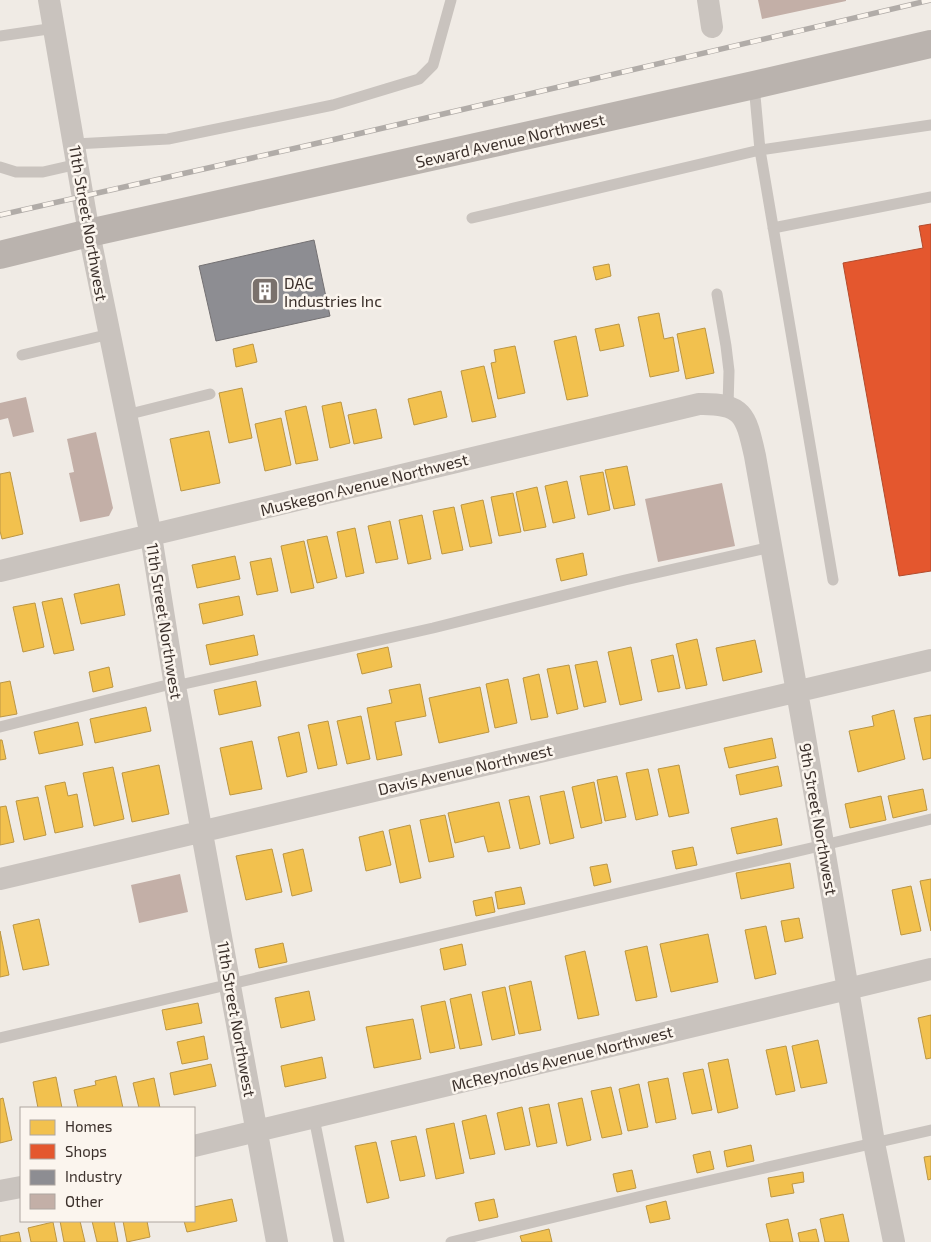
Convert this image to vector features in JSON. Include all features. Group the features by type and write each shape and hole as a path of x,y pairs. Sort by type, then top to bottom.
{"street":[{"name":"11th Street Northwest","path":"49,0 89,233 151,536 175,684 277,1242"},
{"path":"708,0 712,27"},
{"name":"Seward Avenue Northwest","path":"0,255 89,233 754,86 931,44"},
{"name":"Muskegon Avenue Northwest","path":"0,571 699,404 728,406"},
{"name":"9th Street Northwest","path":"728,406 740,412 750,433 824,845 874,1143 894,1242"},
{"name":"Davis Avenue Northwest","path":"0,879 931,660"},
{"name":"McReynolds Avenue Northwest","path":"195,1146 931,969"},
{"path":"0,1192 20,1186"}],"lane":[{"path":"0,166 16,172 43,172 76,154 168,139 333,105 419,79 433,65 451,0"},
{"path":"0,36 54,28"},
{"path":"754,86 760,150 833,580"},
{"path":"472,218 760,150 931,125"},
{"path":"773,228 931,197"},
{"path":"717,294 728,362 728,406"},
{"path":"22,355 110,334"},
{"path":"126,415 210,394"},
{"path":"0,727 175,684 433,628 625,580 771,547"},
{"path":"0,1038 931,819"},
{"path":"314,1118 339,1242"},
{"path":"451,1242 669,1189 931,1130"}],"building: Homes":[{"path":"609,264 611,276 596,280 593,267"},
{"path":"659,313 664,339 673,337 679,371 650,377 638,317"},
{"path":"619,324 624,346 600,351 595,329"},
{"path":"705,328 714,373 686,379 677,334"},
{"path":"576,336 588,396 567,400 554,341"},
{"path":"253,344 257,362 236,367 233,349"},
{"path":"515,346 525,393 498,399 491,363 496,362 494,350"},
{"path":"484,366 496,417 472,422 461,371"},
{"path":"242,388 252,438 229,443 219,393"},
{"path":"441,391 447,417 414,425 408,399"},
{"path":"341,402 350,443 330,448 322,406"},
{"path":"306,406 318,460 296,464 285,411"},
{"path":"376,409 382,438 354,444 348,415"},
{"path":"281,418 291,465 265,471 255,424"},
{"path":"209,431 220,483 181,491 170,439"},
{"path":"627,466 635,505 614,509 605,470"},
{"path":"10,472 23,534 2,539 0,531 0,474"},
{"path":"603,472 610,510 588,515 580,476"},
{"path":"567,481 575,518 553,523 545,486"},
{"path":"537,487 546,527 524,531 516,492"},
{"path":"513,493 521,532 499,536 491,497"},
{"path":"483,500 492,543 470,547 461,505"},
{"path":"454,507 463,550 442,554 433,511"},
{"path":"422,515 431,559 408,564 399,520"},
{"path":"390,521 398,559 376,563 368,526"},
{"path":"355,528 364,573 346,577 337,532"},
{"path":"327,536 337,578 317,583 307,540"},
{"path":"304,541 314,588 291,593 281,546"},
{"path":"583,553 587,575 561,581 556,559"},
{"path":"235,556 240,579 197,588 192,565"},
{"path":"271,558 278,591 257,595 250,562"},
{"path":"119,584 125,615 81,624 74,594"},
{"path":"239,596 243,615 203,624 199,604"},
{"path":"62,598 74,650 54,654 42,602"},
{"path":"35,603 44,647 23,652 13,607"},
{"path":"254,635 258,655 210,665 206,645"},
{"path":"697,639 707,685 686,689 676,644"},
{"path":"755,640 762,672 723,681 716,648"},
{"path":"388,647 392,667 362,674 357,654"},
{"path":"631,647 642,700 620,705 608,652"},
{"path":"673,655 680,688 658,692 651,660"},
{"path":"597,661 606,702 584,707 575,665"},
{"path":"569,665 578,709 557,714 547,669"},
{"path":"109,667 113,687 93,692 89,672"},
{"path":"539,674 548,717 531,720 523,678"},
{"path":"508,679 517,723 495,728 486,684"},
{"path":"10,681 17,714 0,717 0,683"},
{"path":"256,681 261,706 219,715 214,690"},
{"path":"420,684 426,716 395,722 402,755 377,760 367,708 392,703 389,690"},
{"path":"480,687 489,732 439,743 429,698"},
{"path":"146,707 151,731 95,743 90,719"},
{"path":"894,710 905,759 858,772 849,731 874,726 872,716"},
{"path":"931,715 931,758 923,760 914,718"},
{"path":"361,716 370,759 347,764 337,721"},
{"path":"328,721 337,765 318,769 308,725"},
{"path":"78,722 83,745 39,754 34,732"},
{"path":"299,732 307,772 287,777 278,737"},
{"path":"772,738 776,758 729,768 724,748"},
{"path":"0,740 2,740 6,759 0,760"},
{"path":"252,741 262,789 230,795 220,748"},
{"path":"159,765 169,814 132,822 122,773"},
{"path":"679,765 689,813 669,817 658,769"},
{"path":"778,766 782,786 740,795 736,775"},
{"path":"113,767 124,819 94,826 83,773"},
{"path":"648,769 658,815 636,820 626,773"},
{"path":"617,776 626,817 605,821 597,780"},
{"path":"65,782 68,796 77,794 83,827 55,833 45,786"},
{"path":"594,782 602,823 581,828 572,787"},
{"path":"923,789 927,810 893,818 888,796"},
{"path":"564,791 574,838 550,844 540,796"},
{"path":"529,796 540,844 520,849 509,800"},
{"path":"881,796 886,820 850,828 845,804"},
{"path":"38,797 46,835 24,840 16,801"},
{"path":"499,802 510,848 488,852 484,836 455,843 448,813"},
{"path":"6,806 14,842 0,845 0,807"},
{"path":"445,815 454,857 429,862 420,820"},
{"path":"777,818 782,845 737,854 731,828"},
{"path":"410,825 421,878 400,883 389,830"},
{"path":"383,831 391,865 366,871 359,837"},
{"path":"693,847 697,865 676,869 672,851"},
{"path":"272,849 282,892 246,900 236,856"},
{"path":"303,849 312,891 292,896 283,854"},
{"path":"790,863 794,888 741,899 736,873"},
{"path":"607,864 611,882 594,886 590,867"},
{"path":"931,879 931,931 920,881"},
{"path":"911,886 921,931 901,935 892,890"},
{"path":"521,887 525,904 498,909 495,892"},
{"path":"492,897 495,912 476,916 473,901"},
{"path":"799,918 803,938 785,942 781,921"},
{"path":"39,919 49,965 23,970 13,925"},
{"path":"766,926 776,974 755,979 745,930"},
{"path":"0,931 9,975 0,977"},
{"path":"708,934 718,982 671,992 660,944"},
{"path":"283,943 287,962 259,968 255,949"},
{"path":"462,944 466,965 444,970 440,949"},
{"path":"647,946 657,997 636,1001 625,951"},
{"path":"585,951 599,1015 578,1019 565,956"},
{"path":"531,981 541,1030 519,1034 509,986"},
{"path":"505,987 515,1035 492,1040 482,992"},
{"path":"309,991 315,1020 281,1028 275,998"},
{"path":"471,994 482,1045 460,1049 450,999"},
{"path":"445,1001 455,1048 430,1053 421,1006"},
{"path":"198,1003 202,1023 166,1030 162,1010"},
{"path":"931,1015 931,1058 926,1059 918,1018"},
{"path":"413,1019 421,1059 374,1068 366,1027"},
{"path":"204,1036 208,1059 182,1064 177,1042"},
{"path":"818,1040 827,1083 801,1088 792,1046"},
{"path":"786,1046 795,1091 776,1095 766,1050"},
{"path":"322,1057 326,1078 285,1087 281,1066"},
{"path":"728,1059 738,1108 718,1113 708,1063"},
{"path":"211,1064 216,1086 174,1095 170,1073"},
{"path":"703,1069 712,1110 692,1114 683,1073"},
{"path":"116,1076 123,1107 78,1107 74,1090 96,1085 95,1081"},
{"path":"56,1077 62,1107 38,1107 33,1082"},
{"path":"154,1078 160,1107 139,1107 133,1083"},
{"path":"668,1078 676,1119 656,1123 648,1082"},
{"path":"639,1084 648,1127 628,1131 619,1089"},
{"path":"611,1087 622,1134 602,1138 591,1091"},
{"path":"3,1098 12,1140 0,1143 0,1099"},
{"path":"582,1098 591,1140 567,1146 558,1103"},
{"path":"549,1104 557,1143 537,1147 529,1108"},
{"path":"522,1107 530,1145 505,1150 497,1113"},
{"path":"486,1115 495,1154 470,1159 462,1121"},
{"path":"454,1123 464,1173 436,1179 426,1129"},
{"path":"416,1136 425,1176 400,1181 391,1141"},
{"path":"376,1142 389,1198 367,1203 355,1146"},
{"path":"751,1145 754,1161 727,1167 724,1151"},
{"path":"710,1151 714,1169 697,1173 693,1155"},
{"path":"931,1156 931,1179 928,1180 924,1157"},
{"path":"632,1170 636,1188 617,1192 613,1174"},
{"path":"803,1172 804,1182 792,1184 794,1193 771,1197 768,1178"},
{"path":"232,1199 237,1221 187,1232 184,1222 195,1222 195,1207"},
{"path":"494,1199 498,1217 479,1221 475,1203"},
{"path":"666,1201 670,1219 650,1223 646,1206"},
{"path":"843,1214 849,1242 825,1242 820,1219"},
{"path":"788,1219 793,1242 770,1242 766,1224"},
{"path":"53,1222 57,1242 31,1242 28,1228"},
{"path":"60,1222 80,1222 85,1242 64,1242"},
{"path":"92,1222 114,1222 118,1242 97,1242"},
{"path":"123,1222 147,1222 150,1237 127,1242"},
{"path":"549,1229 552,1242 522,1242 520,1236"},
{"path":"816,1229 819,1242 800,1242 798,1233"},
{"path":"19,1232 21,1242 0,1242 0,1236"}],"building: Shops":[{"path":"931,224 931,571 899,576 843,263 923,248 919,226"}],"building: Industry":[{"name":"DAC Industries Inc","path":"314,240 330,316 216,341 199,266"}],"building: Other":[{"path":"758,0 846,0 846,1 762,19"},
{"path":"26,397 34,432 13,437 8,418 0,420 0,403"},
{"path":"96,432 113,508 109,516 80,522 69,473 74,472 67,439"},
{"path":"722,483 735,546 658,562 645,499"},
{"path":"180,874 188,912 139,923 131,885"}],"railway":[{"path":"0,215 336,139 931,0"}],"place":[{"name":"DAC Industries Inc","path":"265,291"}]}
